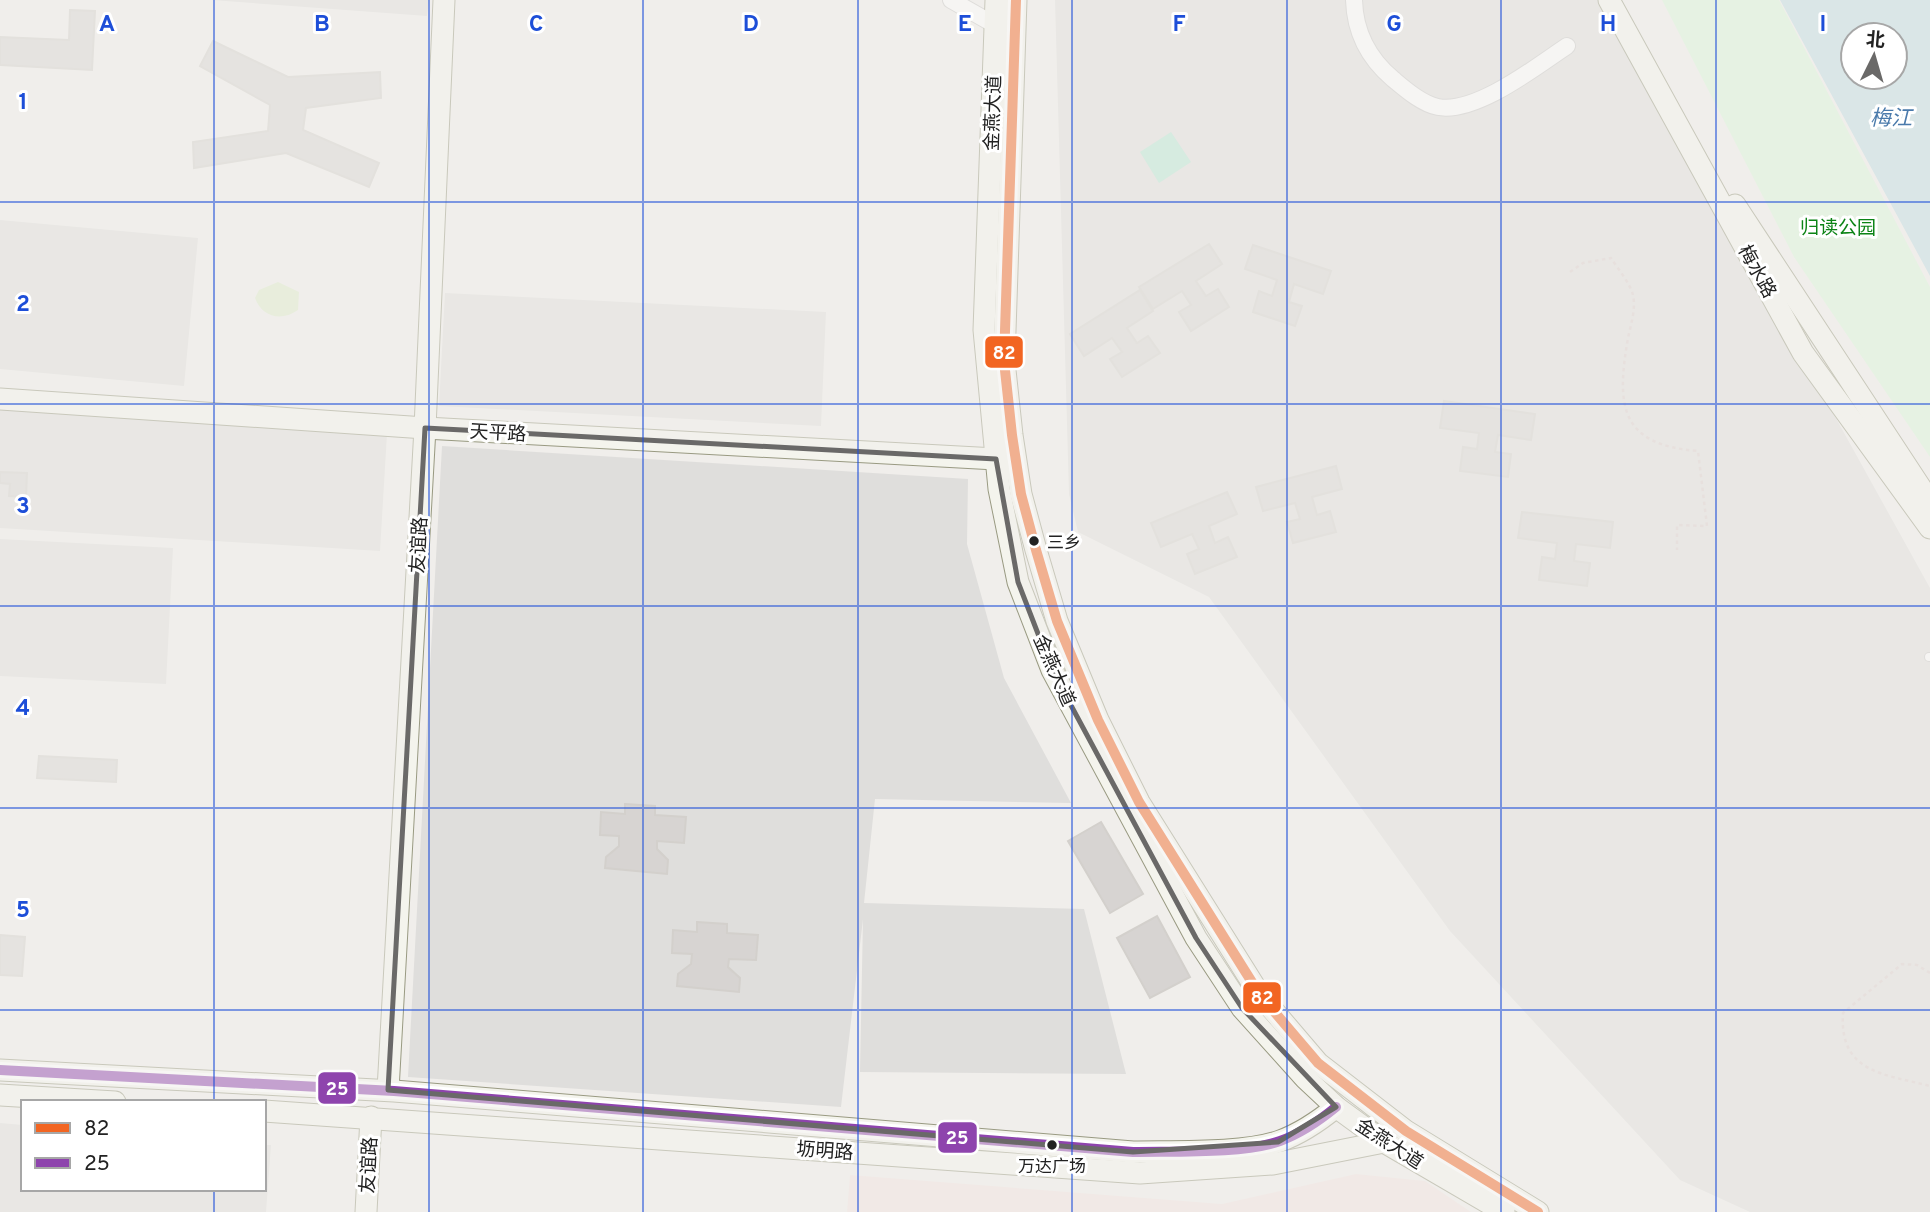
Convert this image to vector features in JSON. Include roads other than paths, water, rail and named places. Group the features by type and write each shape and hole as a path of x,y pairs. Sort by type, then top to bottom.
{"main road":[{"name":"友谊路","path":"388,1090 425,428 444,0"},
{"name":"金燕大道","path":"996,0 984,330 996,459 1018,582 1064,694 1203,950 1242,1008 1305,1078 1336,1107 1384,1142 1504,1212"},
{"name":"金燕大道","path":"1016,0 1004,361 1012,435 1021,494 1039,562 1057,621 1098,720 1139,802 1260,995 1318,1063 1406,1131 1538,1212"},
{"name":"梅水路","path":"1609,0 1803,354 1930,528"},
{"name":"梅水路","path":"1622,0 1706,159 1930,502"},
{"name":"天平路","path":"0,399 425,428 996,459"},
{"name":"坜明路","path":"0,1070 388,1090 1133,1152 1213,1150 1278,1142 1309,1128 1336,1107"},
{"path":"0,1095 82,1100"},
{"name":"坜明路","path":"266,1111 1140,1173 1218,1171 1273,1164 1384,1142"},
{"name":"友谊路","path":"366,1212 377,1118"},
{"name":"友谊路","path":"377,1118 380,1212"}],"street":[{"path":"951,0 995,25"},
{"path":"1353,0 1362,42 1378,67 1406,90 1438,107 1464,106 1517,80 1567,46"}],"water":[{"name":"梅江","path":"1780,0 1930,0 1930,276"}],"place":[{"name":"三乡","path":"1034,541"},
{"name":"万达广场","path":"1052,1145"}],"park label":[{"name":"归读公园","path":"1838,227"}]}
